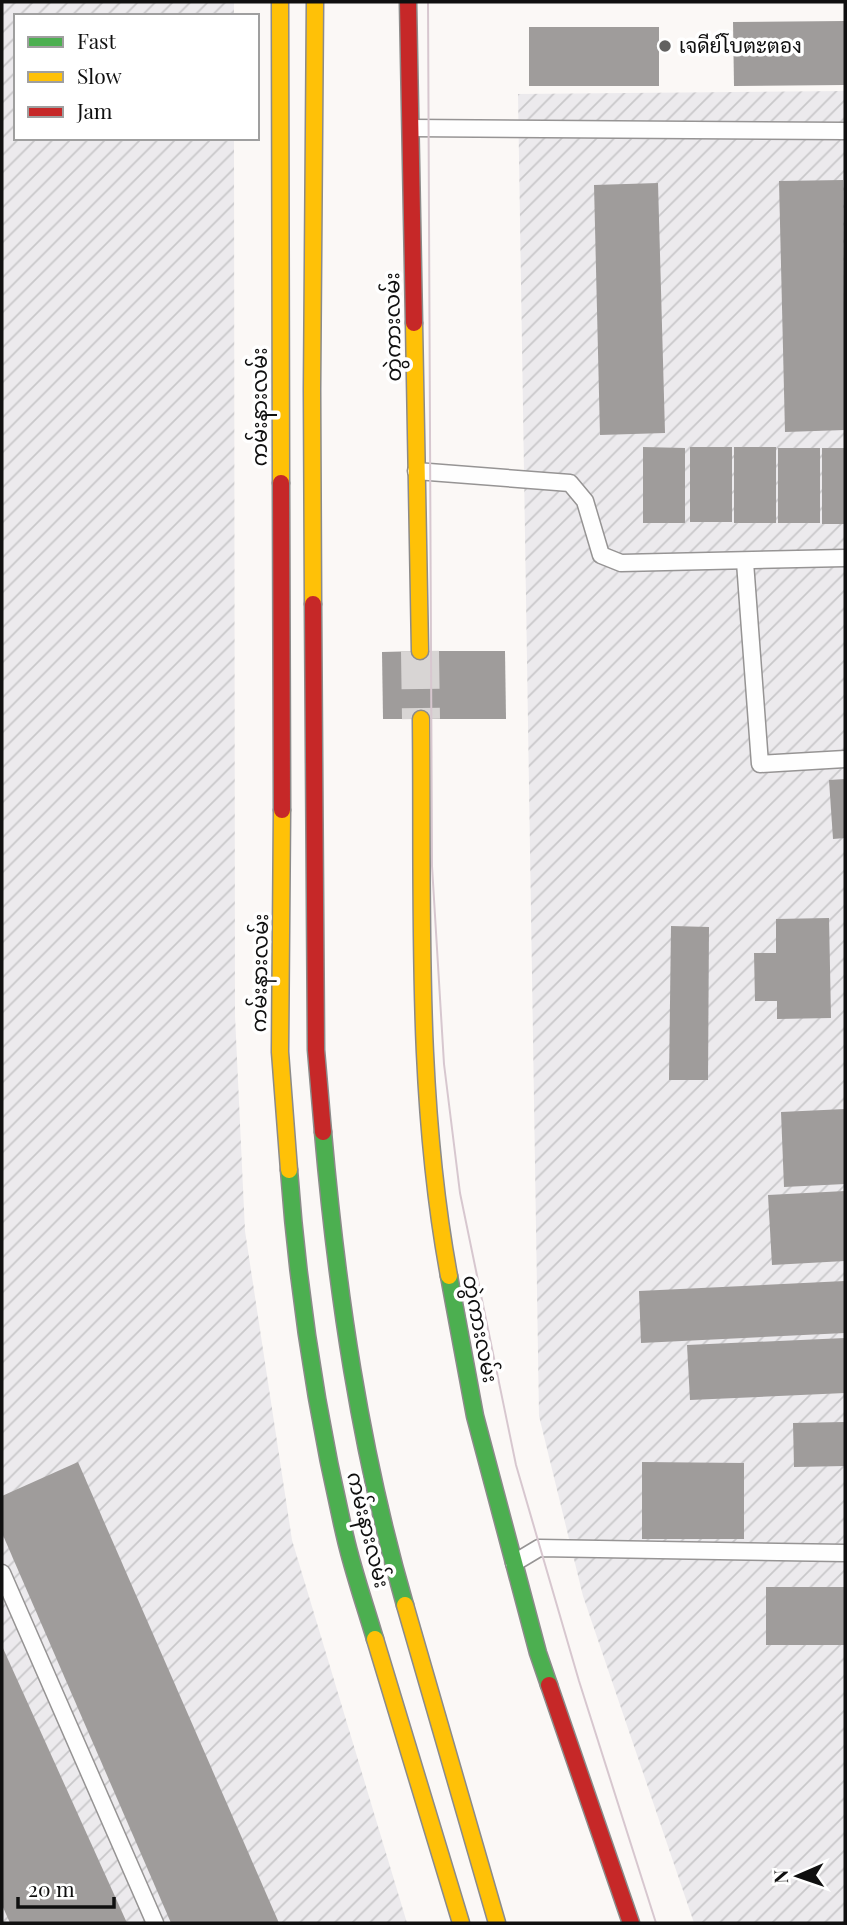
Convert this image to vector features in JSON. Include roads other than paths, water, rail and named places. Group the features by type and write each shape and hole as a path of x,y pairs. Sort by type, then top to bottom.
{"main road":[{"name":"ကမ်းနားလမ်း","path":"281,2 282,680 279,1052 293,1230 315,1390 497,1923"},
{"name":"ကမ်းနားလမ်း","path":"315,2 312,389 316,1050 331,1225 353,1385 365,1540 461,1923"},
{"name":"တွဲကားလမ်း","path":"408,2 420,651"},
{"path":"282,680 314,680"},
{"name":"တွဲကားလမ်း","path":"421,719 424,1054 441,1233 475,1416 538,1653 631,1923"}],"lane":[{"path":"411,128 845,131"},
{"path":"416,471 570,483 585,501 601,555 621,564 845,558"},
{"path":"745,562 760,764 845,759"},
{"path":"514,1563 539,1548 845,1553"},
{"path":"2,1573 155,1923"}],"tunnel":[{"path":"420,651 421,719"}],"tram line":[{"path":"428,2 432,866 444,1064 460,1193 516,1465 579,1681 656,1923"}],"place":[{"name":"เจดีย์โบตะตอง","path":"665,46"}]}
